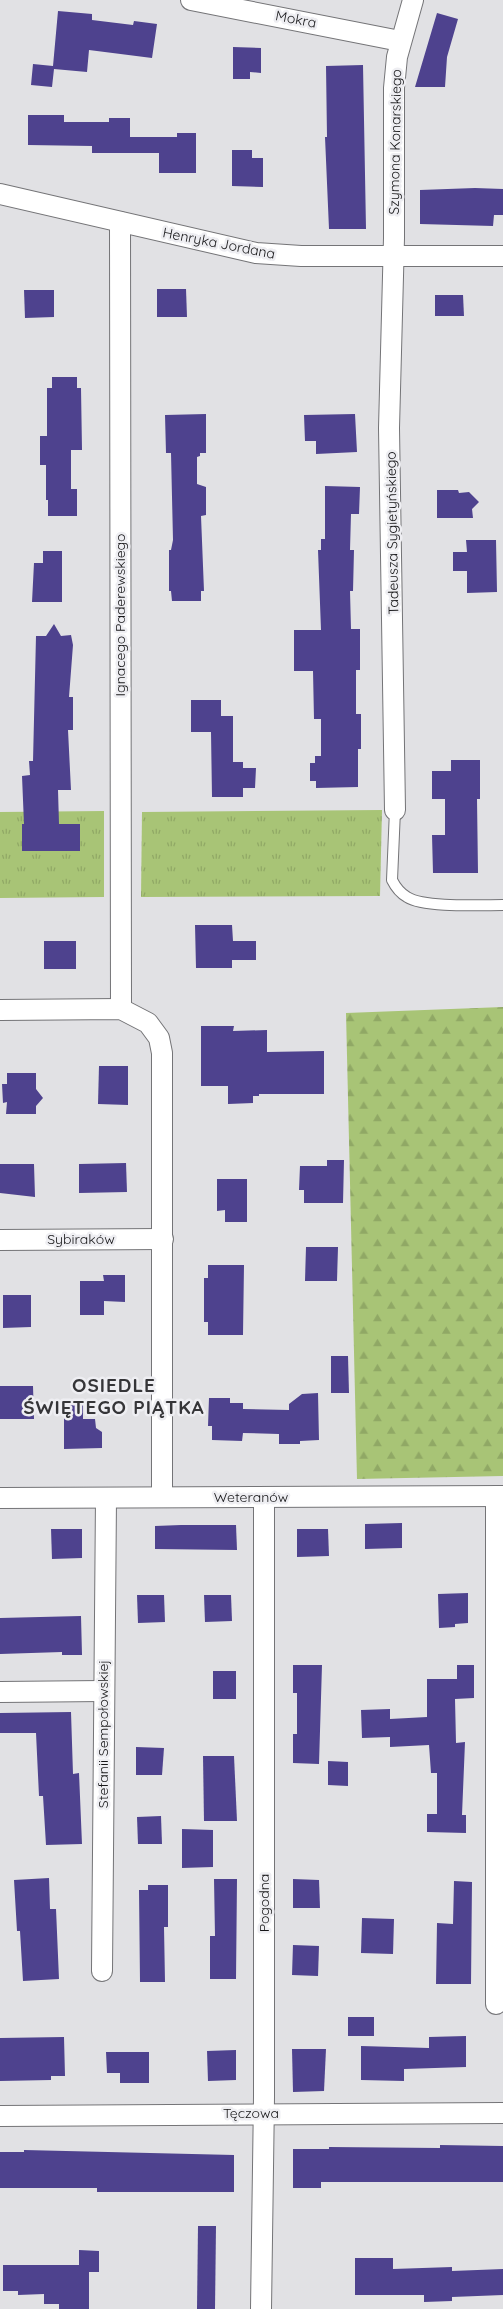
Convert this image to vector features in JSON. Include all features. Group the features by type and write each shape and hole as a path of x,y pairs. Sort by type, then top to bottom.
{"street":[{"name":"Mokra","path":"191,0 400,41"},
{"name":"Szymona Konarskiego","path":"394,256 394,88 400,41 413,0"},
{"name":"Henryka Jordana","path":"0,194 256,253 301,256 503,256"},
{"name":"Ignacego Paderewskiego","path":"120,222 121,1009"},
{"name":"Tadeusza Sygietyńskiego","path":"394,256 389,428 395,810"},
{"path":"0,1010 121,1009 148,1023 155,1031 161,1046 163,1239 162,1497"},
{"name":"Sybiraków","path":"0,1240 163,1239"},
{"path":"496,2004 499,1496"},
{"name":"Weteranów","path":"0,1498 499,1496"},
{"name":"Pogodna","path":"261,2309 264,2113 264,1497"},
{"name":"Stefanii Sempołowskiej","path":"102,1971 106,1498"},
{"path":"0,1692 104,1691"},
{"name":"Tęczowa","path":"0,2116 503,2113"}],"lane":[{"path":"395,810 392,880 397,890 409,898 428,903 503,905"}],"green space":[{"path":"382,810 380,896 141,897 142,812"},
{"path":"104,811 104,897 0,898 0,812"},
{"path":"503,1007 503,1476 357,1479 346,1013"}],"building":[{"path":"58,11 92,14 92,20 133,25 134,21 157,24 152,58 89,50 87,72 54,69 52,87 31,85 33,64 53,66"},
{"path":"437,13 458,19 447,57 445,87 415,87"},
{"path":"233,47 261,48 261,73 250,72 250,79 233,79"},
{"path":"363,65 366,229 329,229 325,137 327,137 326,66"},
{"path":"28,115 64,115 64,122 109,122 109,118 130,118 130,137 177,137 177,133 196,133 196,173 159,173 159,153 92,153 92,146 28,145"},
{"path":"232,150 252,150 252,158 263,158 263,187 232,186"},
{"path":"503,189 503,215 494,215 493,226 420,224 420,190"},
{"path":"157,289 186,289 187,317 157,317"},
{"path":"24,290 54,290 54,317 25,318"},
{"path":"435,295 463,295 464,316 435,316"},
{"path":"52,377 77,377 77,388 81,388 82,450 71,450 71,489 77,489 77,516 48,516 46,465 40,465 40,436 47,436 47,388 52,388"},
{"path":"206,414 206,453 200,453 200,456 197,457 197,484 206,487 206,515 201,516 204,591 201,591 201,601 172,601 171,591 169,591 169,550 171,550 173,540 171,453 166,453 165,415"},
{"path":"355,414 357,452 316,454 316,441 305,441 304,415"},
{"path":"325,486 360,487 359,514 351,514 350,550 354,550 353,591 350,591 351,629 360,629 360,670 356,670 356,714 361,714 361,749 358,749 358,787 316,788 316,781 310,781 310,763 315,763 315,756 321,756 321,719 314,719 313,671 294,671 294,630 321,630 318,550 321,550 321,539 325,539"},
{"path":"437,490 458,490 459,493 469,492 479,502 472,509 473,518 437,518"},
{"path":"466,540 496,540 497,592 467,593 467,571 453,571 453,552 467,552"},
{"path":"43,551 62,551 62,602 32,602 34,563 43,563"},
{"path":"54,624 61,636 71,635 73,645 69,697 73,697 73,730 68,730 71,790 58,790 59,824 80,824 80,851 22,851 22,824 24,824 22,776 30,775 29,761 33,761 36,636 46,636"},
{"path":"191,700 221,700 221,716 233,716 233,762 243,762 243,768 256,768 255,788 243,788 243,797 212,797 211,732 191,732"},
{"path":"451,760 480,760 480,799 477,799 478,873 433,873 432,835 445,835 445,799 432,799 432,771 451,771"},
{"path":"195,925 232,925 233,941 256,941 256,960 232,960 232,968 196,968"},
{"path":"44,941 76,941 76,969 44,969"},
{"path":"201,1026 234,1026 233,1031 267,1030 267,1052 324,1051 324,1094 259,1094 259,1096 253,1096 253,1103 228,1104 228,1086 201,1086"},
{"path":"99,1066 128,1066 128,1105 98,1104"},
{"path":"7,1073 36,1073 36,1089 43,1098 36,1106 36,1114 6,1114 7,1102 3,1103 2,1084 7,1084"},
{"path":"327,1160 344,1160 343,1203 304,1203 304,1190 299,1190 300,1166 327,1166"},
{"path":"126,1163 127,1192 79,1193 79,1164"},
{"path":"0,1164 34,1164 35,1197 0,1193"},
{"path":"217,1179 247,1179 247,1222 225,1222 225,1210 217,1211"},
{"path":"306,1247 338,1247 337,1281 305,1281"},
{"path":"208,1265 244,1265 243,1335 208,1335 208,1322 204,1322 204,1278 208,1278"},
{"path":"103,1275 125,1275 125,1302 104,1301 104,1315 80,1315 80,1281 104,1281"},
{"path":"3,1295 31,1295 31,1327 3,1328"},
{"path":"331,1356 348,1356 349,1393 331,1393"},
{"path":"0,1386 33,1386 34,1419 0,1419"},
{"path":"318,1393 319,1440 300,1441 300,1444 279,1444 279,1434 243,1433 242,1441 212,1440 212,1426 208,1426 209,1398 230,1398 230,1403 243,1403 243,1409 289,1410 289,1404 302,1394"},
{"path":"83,1403 83,1419 95,1419 96,1428 102,1432 102,1448 64,1449 64,1404"},
{"path":"402,1523 402,1548 365,1549 365,1524"},
{"path":"236,1525 237,1550 155,1549 155,1526"},
{"path":"51,1529 82,1529 82,1558 52,1559"},
{"path":"297,1529 328,1529 329,1556 297,1557"},
{"path":"468,1593 468,1623 455,1624 455,1627 439,1628 438,1594"},
{"path":"137,1595 164,1595 165,1622 138,1623"},
{"path":"204,1595 231,1595 232,1621 205,1622"},
{"path":"81,1616 82,1655 62,1655 62,1652 0,1654 0,1618"},
{"path":"293,1665 322,1665 319,1764 293,1763 293,1734 297,1734 297,1693 293,1693"},
{"path":"457,1665 474,1665 474,1698 455,1699 456,1743 465,1742 462,1815 466,1815 466,1833 427,1832 427,1814 437,1814 437,1773 431,1773 429,1745 390,1747 390,1737 362,1738 361,1710 390,1709 390,1719 427,1717 427,1679 457,1679"},
{"path":"213,1671 236,1671 236,1699 213,1699"},
{"path":"71,1712 73,1774 79,1773 82,1844 46,1845 43,1796 39,1796 36,1733 0,1733 0,1713"},
{"path":"136,1747 164,1748 162,1775 136,1775"},
{"path":"203,1756 234,1756 237,1821 204,1821"},
{"path":"328,1761 348,1762 348,1786 328,1785"},
{"path":"161,1816 162,1844 138,1844 137,1817"},
{"path":"182,1829 213,1830 213,1867 182,1868"},
{"path":"49,1878 50,1909 56,1909 59,1979 23,1981 20,1931 17,1931 14,1880"},
{"path":"214,1879 237,1879 236,1979 210,1979 210,1936 215,1936"},
{"path":"293,1879 319,1880 320,1908 293,1908"},
{"path":"454,1881 472,1882 471,1984 436,1984 437,1923 453,1924"},
{"path":"148,1885 168,1885 168,1927 164,1927 165,1982 140,1982 139,1890 148,1890"},
{"path":"362,1918 394,1919 393,1954 361,1953"},
{"path":"293,1945 319,1946 318,1976 292,1975"},
{"path":"348,2017 374,2017 374,2036 348,2036"},
{"path":"466,2036 466,2067 404,2069 404,2081 361,2080 361,2046 429,2048 429,2037"},
{"path":"64,2037 65,2076 51,2076 51,2080 0,2081 0,2038"},
{"path":"292,2049 326,2049 324,2091 293,2092"},
{"path":"236,2050 236,2080 208,2081 207,2051"},
{"path":"106,2052 149,2052 149,2083 120,2083 120,2073 107,2073"},
{"path":"440,2145 503,2146 503,2182 321,2182 321,2188 293,2188 293,2149 329,2149 329,2147 440,2148"},
{"path":"24,2150 234,2155 234,2192 97,2192 97,2188 0,2188 0,2152 24,2152"},
{"path":"198,2226 216,2226 215,2309 197,2309"},
{"path":"79,2250 99,2251 99,2272 89,2272 89,2309 59,2309 59,2304 44,2304 44,2294 18,2295 18,2291 3,2291 3,2265 79,2265"},
{"path":"355,2258 393,2258 393,2269 452,2267 452,2271 503,2269 503,2295 452,2297 452,2301 424,2302 424,2295 355,2295"}],"district":[{"name":"OSIEDLE ŚWIĘTEGO PIĄTKA","path":"114,1396"}]}
